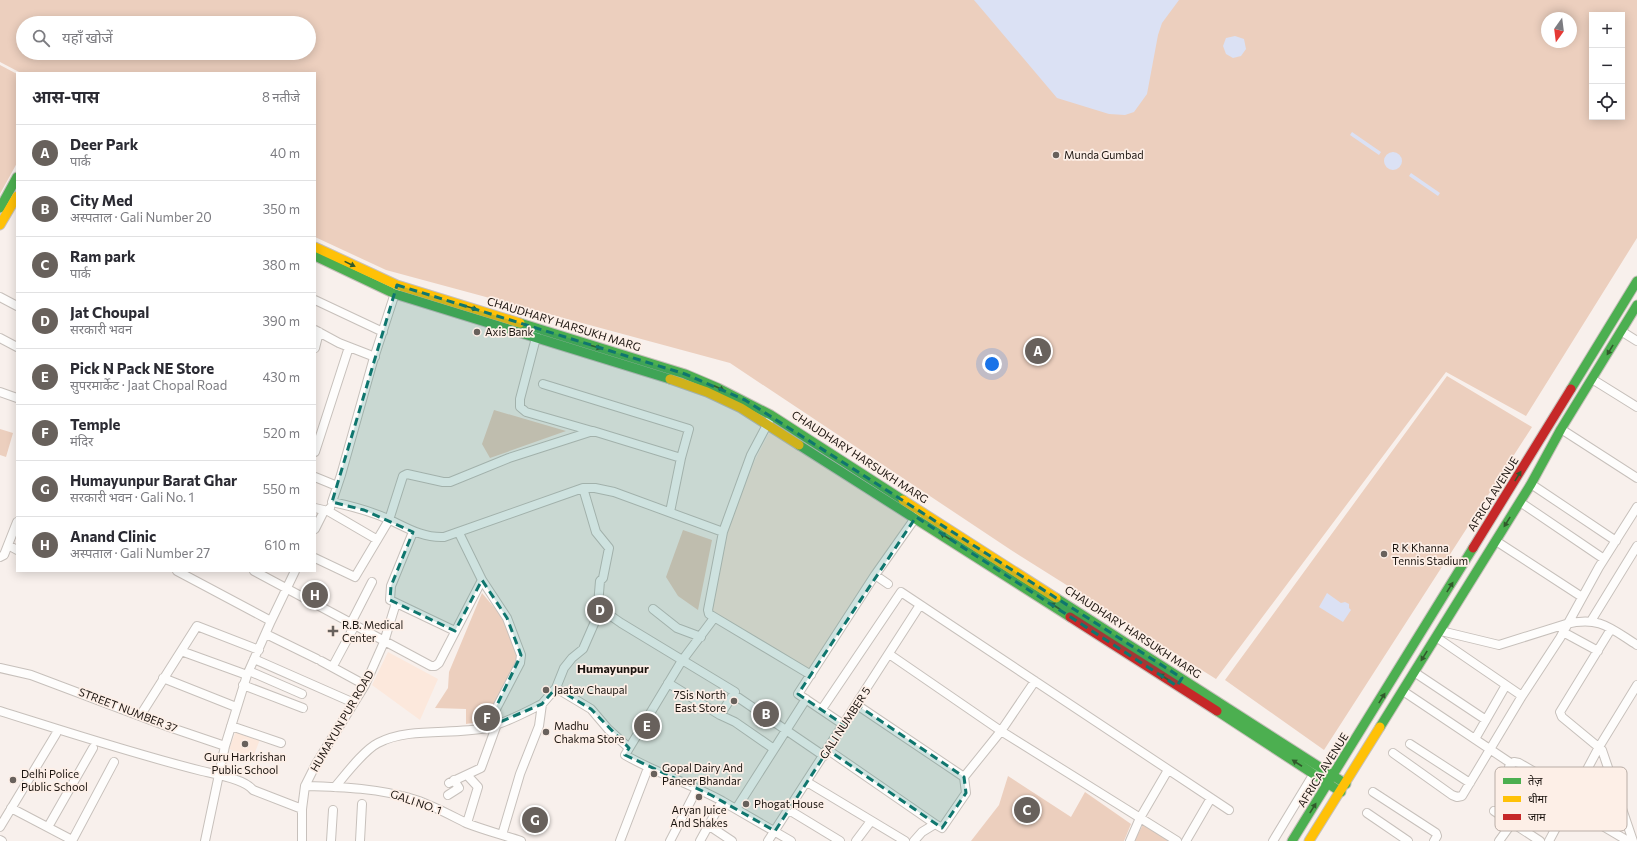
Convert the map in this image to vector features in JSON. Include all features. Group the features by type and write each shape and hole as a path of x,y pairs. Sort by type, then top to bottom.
{"street":[{"path":"0,225 4,203 16,180"},
{"path":"4,203 16,197"},
{"name":"CHAUDHARY HARSUKH MARG","path":"316,248 396,289"},
{"name":"CHAUDHARY HARSUKH MARG","path":"316,256 396,289 537,333 707,392 741,408 770,419 918,514 1017,581 1341,792"},
{"name":"AFRICA AVENUE","path":"1292,841 1329,784 1637,281"},
{"path":"316,527 326,511 330,510 374,358 396,289"},
{"path":"0,297 16,305"},
{"path":"316,300 383,332"},
{"path":"1309,841 1346,784 1520,502 1561,429 1637,305"},
{"path":"1621,330 1637,341"},
{"path":"317,331 374,358"},
{"path":"537,333 520,399 520,407 526,412 681,458"},
{"path":"0,338 16,344"},
{"path":"316,449 349,347"},
{"path":"1592,379 1637,407"},
{"path":"543,384 689,430 681,458 670,512"},
{"path":"0,392 16,398"},
{"path":"770,419 751,454 723,532 708,610 709,614 714,618 811,675"},
{"path":"1561,429 1637,478"},
{"path":"316,558 355,577 376,539 389,520 403,476 405,474 443,482 450,482 509,458 593,431"},
{"path":"316,477 337,486"},
{"path":"1531,484 1616,540"},
{"path":"332,502 364,510 413,532 434,538 460,533 583,488 596,488 614,492 723,532"},
{"path":"335,787 371,747 383,740 397,735 486,728 542,704 556,688 564,668 572,658 583,649 598,617 600,581 603,578 609,548 596,532 583,488"},
{"path":"1520,502 1604,559"},
{"path":"1393,753 1455,797 1462,796 1522,696 1563,632 1566,624 1604,559 1637,507"},
{"path":"316,508 326,511 376,539"},
{"path":"844,725 798,694 875,575 918,514"},
{"path":"0,557 4,555 16,525"},
{"path":"413,532 391,586 390,600 455,631"},
{"path":"460,533 482,580 507,618 521,655 520,663 486,728"},
{"path":"1496,541 1582,597"},
{"path":"8,545 16,549"},
{"path":"1591,621 1637,546"},
{"path":"179,572 271,621"},
{"path":"256,572 431,666 435,666 440,662 482,580"},
{"path":"205,841 225,746 236,707 248,673 293,572"},
{"path":"875,575 888,584"},
{"path":"333,666 372,582"},
{"path":"822,709 901,592 1229,810"},
{"name":"HUMAYUN PUR ROAD","path":"302,841 302,809 305,786 316,764 365,684 384,642 396,603"},
{"name":"GALI NUMBER 5","path":"768,841 920,605"},
{"path":"598,607 621,623 735,692 720,715"},
{"path":"653,609 677,628 701,637"},
{"path":"714,618 682,660 625,755 648,768 722,801 791,841"},
{"path":"1438,634 1499,645 1566,624 1591,621 1602,623 1637,646"},
{"path":"140,716 197,626 258,650"},
{"path":"1609,767 1606,758 1599,747 1562,716 1560,712 1611,629"},
{"path":"1563,632 1598,651"},
{"path":"266,634 333,666 365,684"},
{"path":"1438,634 1522,696"},
{"path":"181,651 248,673 302,694"},
{"path":"889,654 1001,731 1177,841"},
{"path":"254,659 354,703"},
{"name":"STREET NUMBER 37","path":"0,668 31,675 86,694 140,716 225,746"},
{"path":"1414,672 1486,720"},
{"path":"163,678 236,707"},
{"path":"733,694 786,730 826,753 942,828 966,793 964,776 1001,731 1035,681"},
{"path":"668,683 720,715 736,722 774,749"},
{"path":"244,685 304,708"},
{"path":"1476,739 1506,685"},
{"path":"1588,767 1637,685"},
{"name":"CHAUDHARY HARSUKH MARG","path":"1177,686 1319,765 1346,784"},
{"path":"556,688 591,709 608,729 629,748"},
{"path":"1403,691 1512,764"},
{"path":"736,809 806,699"},
{"path":"502,835 520,774 539,726 542,704"},
{"path":"857,705 964,776"},
{"path":"0,711 148,757 220,775 247,784 253,790 302,809"},
{"path":"448,795 459,788 451,782 481,768 497,724"},
{"path":"231,726 281,743"},
{"path":"0,828 56,734"},
{"path":"1319,826 1324,824 1332,817 1347,794 1374,747 1376,735"},
{"path":"1410,744 1470,783"},
{"path":"48,827 93,748"},
{"path":"12,808 72,840 114,762"},
{"path":"1509,767 1514,762 1526,767"},
{"path":"1273,841 1319,765"},
{"path":"620,841 648,768"},
{"path":"1130,841 1140,818 1168,770"},
{"path":"467,774 478,788 467,823"},
{"path":"807,782 905,841"},
{"name":"GALI NO. 1","path":"305,786 383,791 444,811 467,823 521,841"},
{"path":"670,841 697,789"},
{"path":"1373,792 1436,833 1437,836 1434,841"},
{"path":"1186,841 1211,798"},
{"path":"700,841 722,801"},
{"path":"360,841 362,804"},
{"path":"331,841 332,810"},
{"path":"789,810 840,841"},
{"path":"1367,813 1408,841"},
{"path":"856,841 871,821"},
{"path":"1627,823 1633,841"},
{"path":"914,841 922,832 935,824"},
{"path":"708,825 732,841"},
{"path":"1499,841 1506,831"},
{"path":"1524,831 1540,841"},
{"path":"1549,841 1554,831"},
{"path":"1612,831 1628,841"}],"highlighted area":[{"path":"397,285 685,374 745,400 1182,678 1177,686 916,517 798,694 844,725 857,705 964,777 966,793 942,828 828,750 775,831 711,795 625,755 629,748 591,709 556,688 542,704 486,728 521,655 507,618 482,580 455,631 390,600 391,586 413,532 364,510 332,502"}],"shaded area":[{"path":"0,0 1637,0 1637,238 1526,416 1446,372 1216,679 1011,550 730,363 386,270 316,237 316,72 19,72 0,62"},
{"path":"0,65 16,73 16,165 0,194"},
{"name":"R K Khanna Tennis Stadium","path":"1447,376 1532,427 1324,750 1225,680"},
{"path":"494,410 566,431 490,458 482,444"},
{"path":"0,429 13,433 6,457 0,455"},
{"path":"770,431 908,519 809,670 712,612 726,533 755,460"},
{"path":"683,530 712,540 698,610 678,596 666,577"},
{"path":"482,593 503,618 517,653 516,665 486,721 466,724 466,709 435,708 448,688 449,672"},
{"path":"388,652 438,679 420,720 372,685"},
{"name":"Guru Harkrishan Public School","path":"236,731 260,739 253,758 229,749"},
{"path":"1008,776 1071,817 1085,792 1131,824 1124,841 971,841 999,805"},
{"path":"1144,823 1172,841 1134,841"}],"water":[{"path":"974,0 1179,0 1162,23 1158,35 1147,94 1134,112 1125,115 1109,114 1057,98"},
{"path":"1235,36 1244,39 1246,49 1241,56 1233,58 1226,54 1223,46 1226,38"},
{"path":"1352,132 1381,152 1379,155 1350,135"},
{"path":"1389,152 1397,152 1402,157 1400,168 1397,170 1389,170 1384,165 1384,157"},
{"path":"1411,173 1440,193 1438,196 1409,176"},
{"path":"1327,593 1341,603 1345,602 1349,604 1349,608 1351,610 1343,622 1319,607"}],"traffic: fast":[{"path":"0,208 16,179"},
{"path":"316,256 395,294 670,379"},
{"path":"1571,389 1637,281"},
{"path":"1380,727 1531,484 1561,429 1637,305"},
{"path":"520,323 685,374 718,388 771,415 903,500"},
{"path":"799,445 1070,617"},
{"path":"1292,841 1473,548"},
{"path":"1056,598 1346,784"},
{"path":"1217,711 1341,792"}],"traffic: slow":[{"path":"0,225 16,198"},
{"path":"316,247 397,285 520,323"},
{"path":"670,379 707,392 741,408 799,445"},
{"path":"903,500 1056,598"},
{"path":"1309,841 1380,727"}],"traffic: jam":[{"path":"1473,548 1571,389"},
{"path":"1070,617 1217,711"}],"place":[{"name":"Munda Gumbad","path":"1056,155"},
{"name":"Axis Bank","path":"477,332"},
{"name":"Deer Park","path":"1038,351"},
{"name":"R K Khanna Tennis Stadium","path":"1384,554"},
{"name":"Anand Clinic","path":"315,595"},
{"name":"Jat Choupal","path":"600,610"},
{"name":"R.B. Medical Center","path":"333,631"},
{"name":"Jaatav Chaupal","path":"546,690"},
{"name":"7Sis North East Store","path":"734,701"},
{"name":"City Med","path":"766,714"},
{"name":"Temple","path":"487,718"},
{"name":"Pick N Pack NE Store","path":"647,726"},
{"name":"Madhu Chakma Store","path":"546,732"},
{"name":"Guru Harkrishan Public School","path":"245,744"},
{"name":"Gopal Dairy And Paneer Bhandar","path":"654,774"},
{"name":"Delhi Police Public School","path":"13,780"},
{"name":"Aryan Juice And Shakes","path":"699,797"},
{"name":"Phogat House","path":"746,804"},
{"name":"Ram park","path":"1027,810"},
{"name":"Humayunpur Barat Ghar","path":"535,820"}],"district":[{"name":"Humayunpur","path":"613,669"}]}
